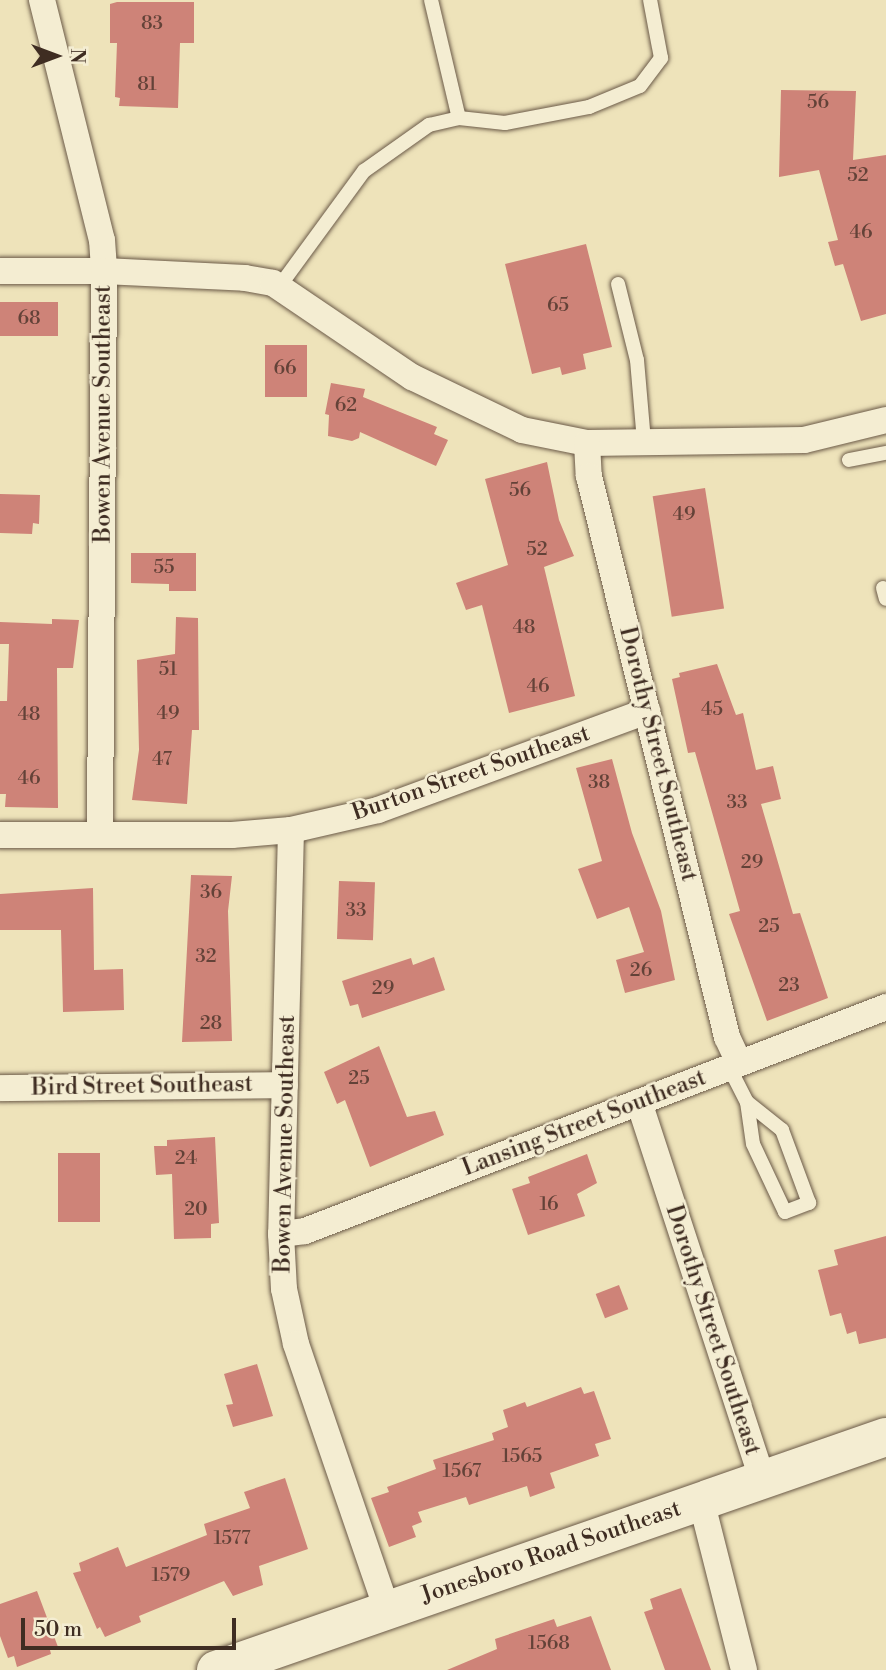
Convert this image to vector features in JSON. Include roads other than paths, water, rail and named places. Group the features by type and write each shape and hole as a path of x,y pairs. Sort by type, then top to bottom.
{"main road":[{"name":"Jonesboro Road Southeast","path":"216,1670 886,1437"}],"street":[{"name":"Bowen Avenue Southeast","path":"42,0 102,240 104,271 100,835"},
{"path":"0,271 104,271 245,278 279,288 412,377 522,430 587,443 804,440 886,420"},
{"name":"Dorothy Street Southeast","path":"587,443 589,476 734,1065"},
{"name":"Burton Street Southeast","path":"0,835 291,830 378,810 647,711"},
{"name":"Bowen Avenue Southeast","path":"291,830 281,1234 284,1289 296,1344 387,1610"},
{"name":"Lansing Street Southeast","path":"281,1234 305,1231 886,1007"},
{"name":"Bird Street Southeast","path":"0,1088 285,1085"},
{"name":"Dorothy Street Southeast","path":"639,1102 762,1478"},
{"path":"701,1500 744,1670"}],"lane":[{"path":"431,0 459,118"},
{"path":"279,288 364,172 429,125 459,118 506,123 589,107 640,86 661,58 650,0"},
{"path":"618,284 637,360 644,442"},
{"path":"849,460 886,453"},
{"path":"734,1065 747,1102 753,1144 785,1212 809,1203 782,1130 747,1102"}]}
